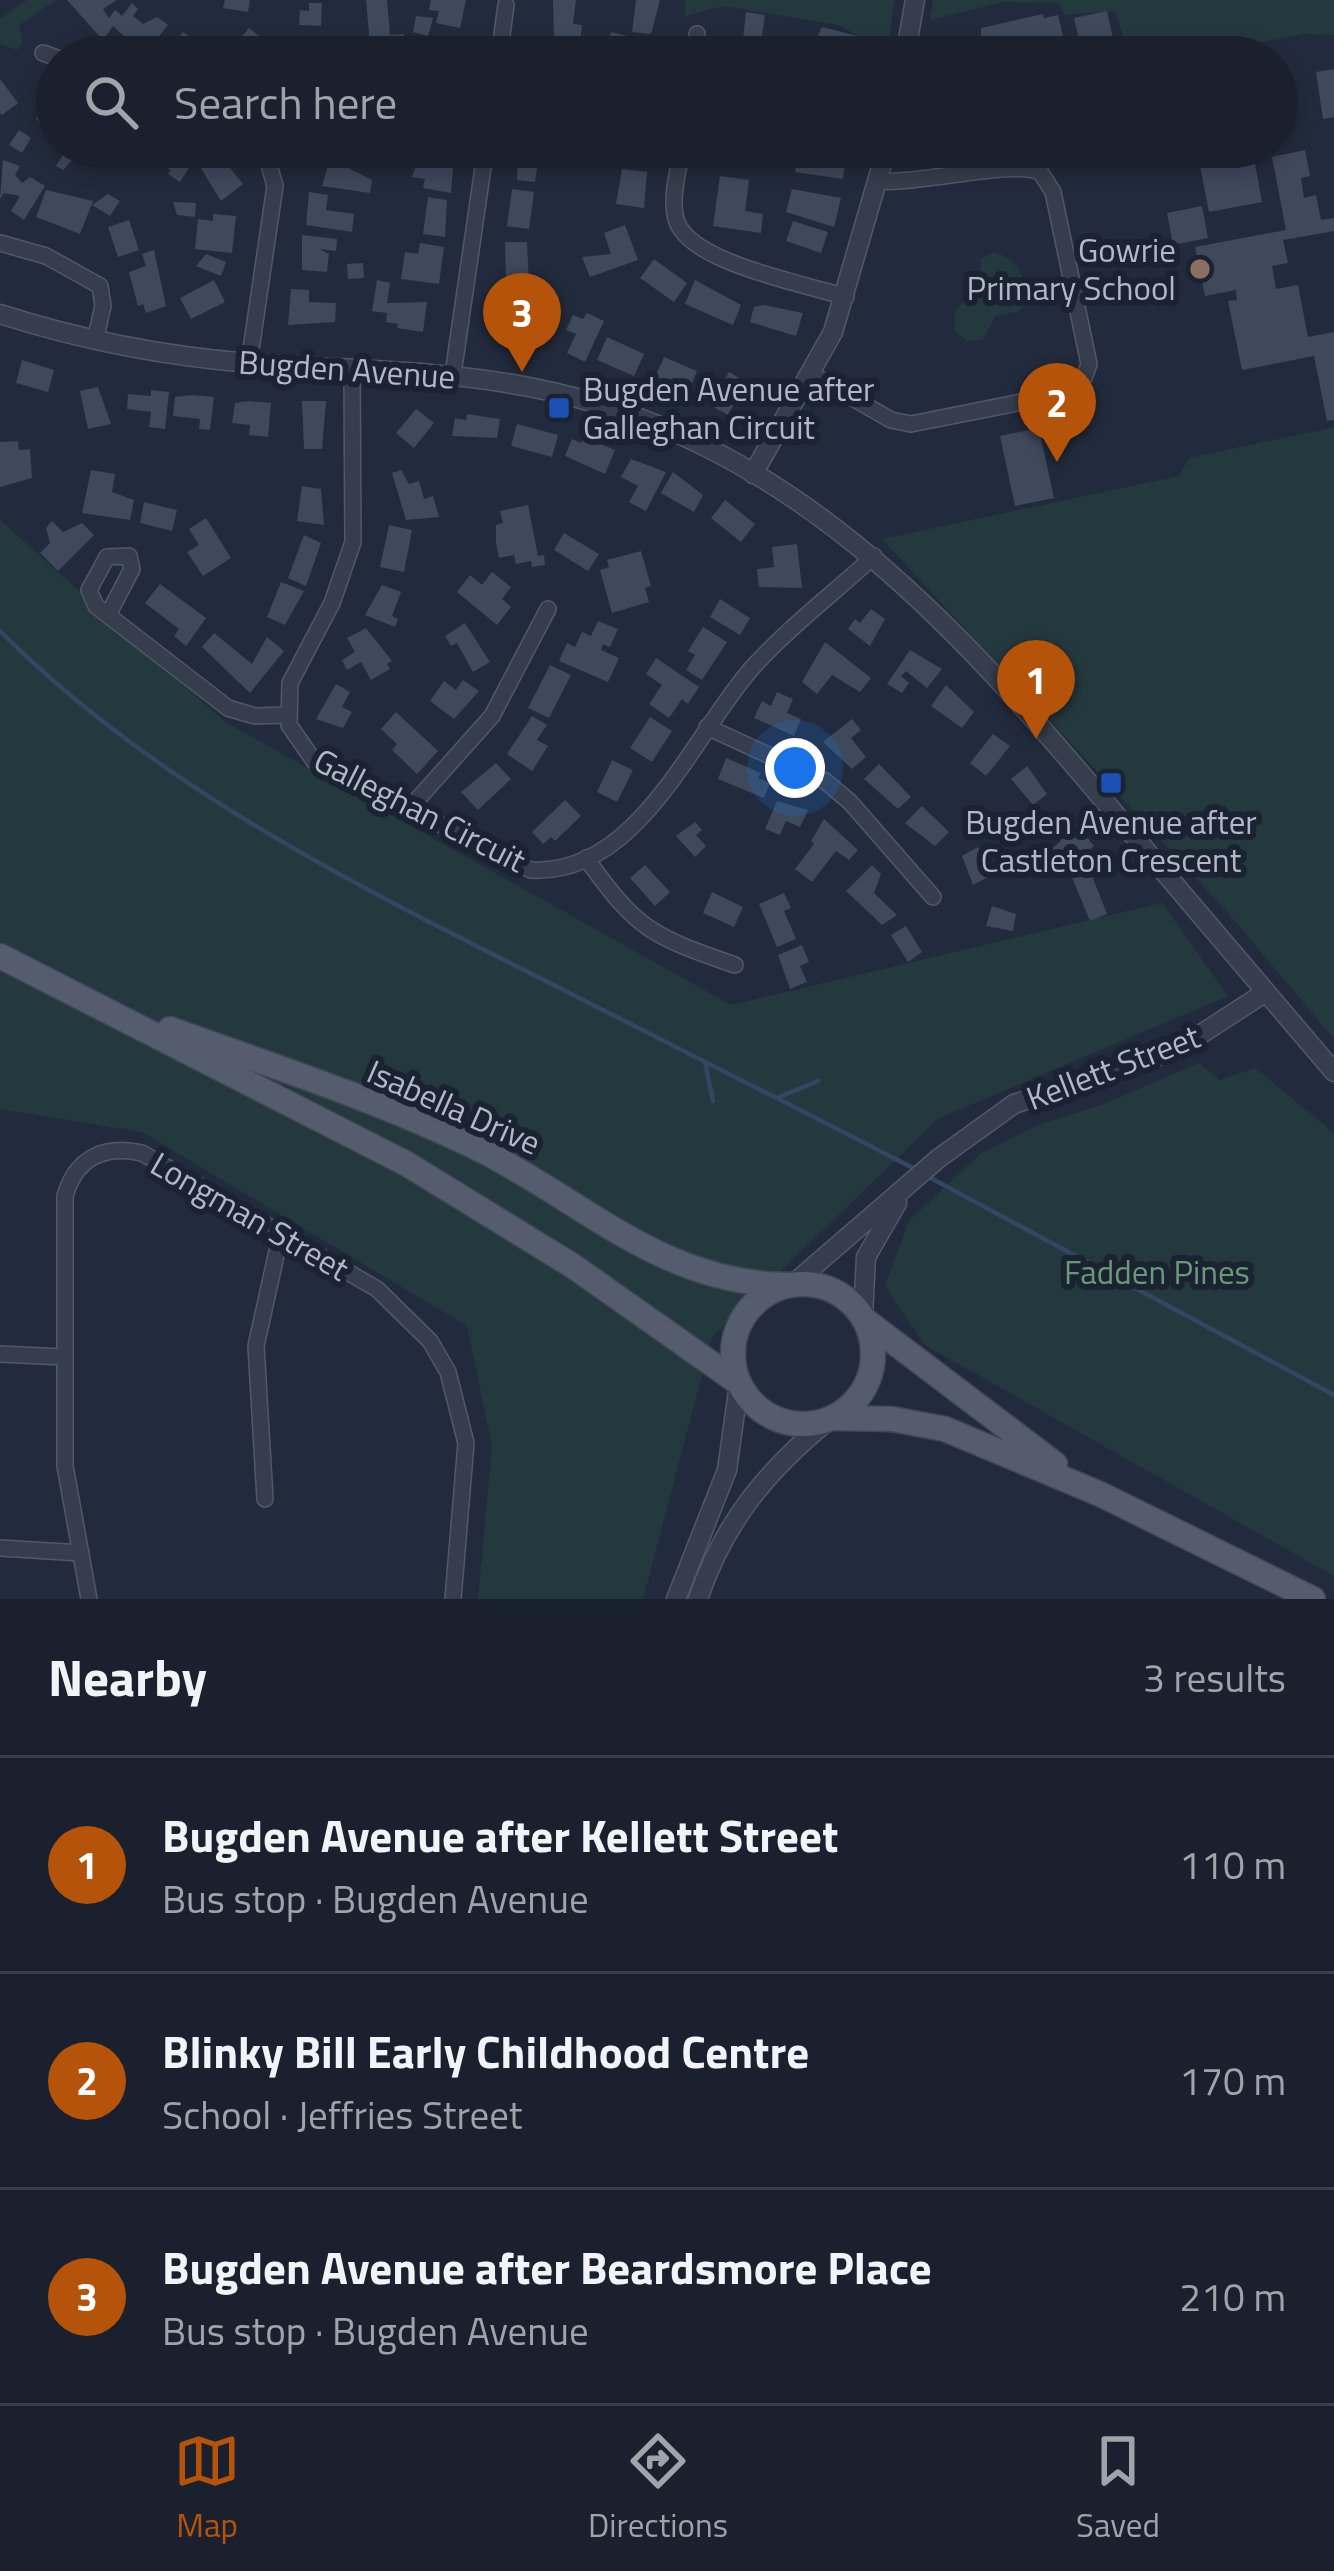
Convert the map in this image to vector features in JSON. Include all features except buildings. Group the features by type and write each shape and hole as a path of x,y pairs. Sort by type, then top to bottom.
{"main road":[{"name":"Isabella Drive","path":"0,956 407,1164 573,1266 739,1383"},
{"name":"Isabella Drive","path":"83,997 475,1147 662,1259 722,1281 791,1285"},
{"path":"1100,1494 983,1414 864,1319 839,1293 815,1284 791,1285 766,1294 740,1322 733,1359 739,1383 755,1405 777,1420 803,1424 892,1419 945,1429 1100,1494 1313,1599"},
{"path":"831,1419 852,1405 867,1384 873,1346 864,1319"}],"street":[{"path":"909,36 915,4"},
{"path":"502,36 506,5"},
{"path":"249,363 274,186 272,168"},
{"path":"453,374 483,168"},
{"path":"679,168 674,206 687,239 711,254 846,297"},
{"path":"753,473 811,374 846,297 881,168"},
{"path":"878,181 927,183 998,168"},
{"path":"811,374 891,419 911,424 1077,387 1089,364 1086,346 1054,192 1033,168"},
{"path":"0,243 46,256 100,286 103,306 95,341"},
{"name":"Bugden Avenue","path":"0,314 95,341 249,363 453,374 611,409 685,438 753,473 874,556 979,655 1334,1072"},
{"name":"Galleghan Circuit","path":"352,368 352,542 332,603 290,683 286,715 298,745 314,761 531,870 568,867 586,858 662,796 757,663 874,556"},
{"path":"408,810 492,716 548,609"},
{"path":"108,615 228,708 254,716 286,715"},
{"path":"707,727 824,782 850,802 933,896"},
{"path":"586,858 637,924 658,938 735,965"},
{"name":"Kellett Street","path":"791,1285 939,1158 1014,1105 1178,1049 1266,992"},
{"name":"Longman Street","path":"89,1599 65,1466 64,1196 70,1179 92,1157 113,1148 142,1153 281,1233 392,1301 430,1341 448,1372 466,1443 453,1599"},
{"name":"Kellett Street","path":"864,1319 866,1257 905,1188"},
{"path":"265,1499 256,1346 281,1233"},
{"path":"0,1354 63,1357"},
{"path":"676,1599 727,1470 739,1383"},
{"path":"698,1599 718,1546 752,1492 831,1419"},
{"path":"0,1548 81,1553"}],"green space":[{"path":"27,0 56,0 19,25 23,43 17,49 0,45 0,19"},
{"path":"685,0 894,0 890,36 859,36 838,25 723,6 685,16"},
{"path":"933,0 1334,0 1334,35 1123,36 1115,11 1065,15 1059,3 1003,2 930,20"},
{"path":"993,252 1008,258 1019,270 1027,302 1018,312 996,316 982,340 967,341 955,331 955,312 982,278 980,260"},
{"path":"1334,427 1334,1039 1229,914 882,539 1179,476 1189,458"},
{"path":"0,520 225,722 731,1005 1162,903 1228,996 939,1118 712,1337 643,1599 478,1599 492,1446 467,1326 142,1132 0,1109"},
{"name":"Fadden Pines","path":"1199,1063 1220,1080 1255,1068 1334,1133 1334,1576 925,1345 885,1286 909,1221 980,1154 1038,1125 1104,1104"}],"waterway":[{"path":"0,631 120,734 249,822 385,899 917,1170"},
{"path":"705,1062 713,1101"},
{"path":"779,1097 818,1081"},
{"path":"927,1176 1334,1395"}],"place":[{"name":"Gowrie Primary School","path":"1200,269"},
{"name":"Bugden Avenue after Beardsmore Place","path":"522,372"},
{"name":"Bugden Avenue after Galleghan Circuit","path":"559,408"},
{"name":"Blinky Bill Early Childhood Centre","path":"1057,462"},
{"name":"Bugden Avenue after Kellett Street","path":"1036,739"},
{"name":"Bugden Avenue after Castleton Crescent","path":"1111,783"}]}
